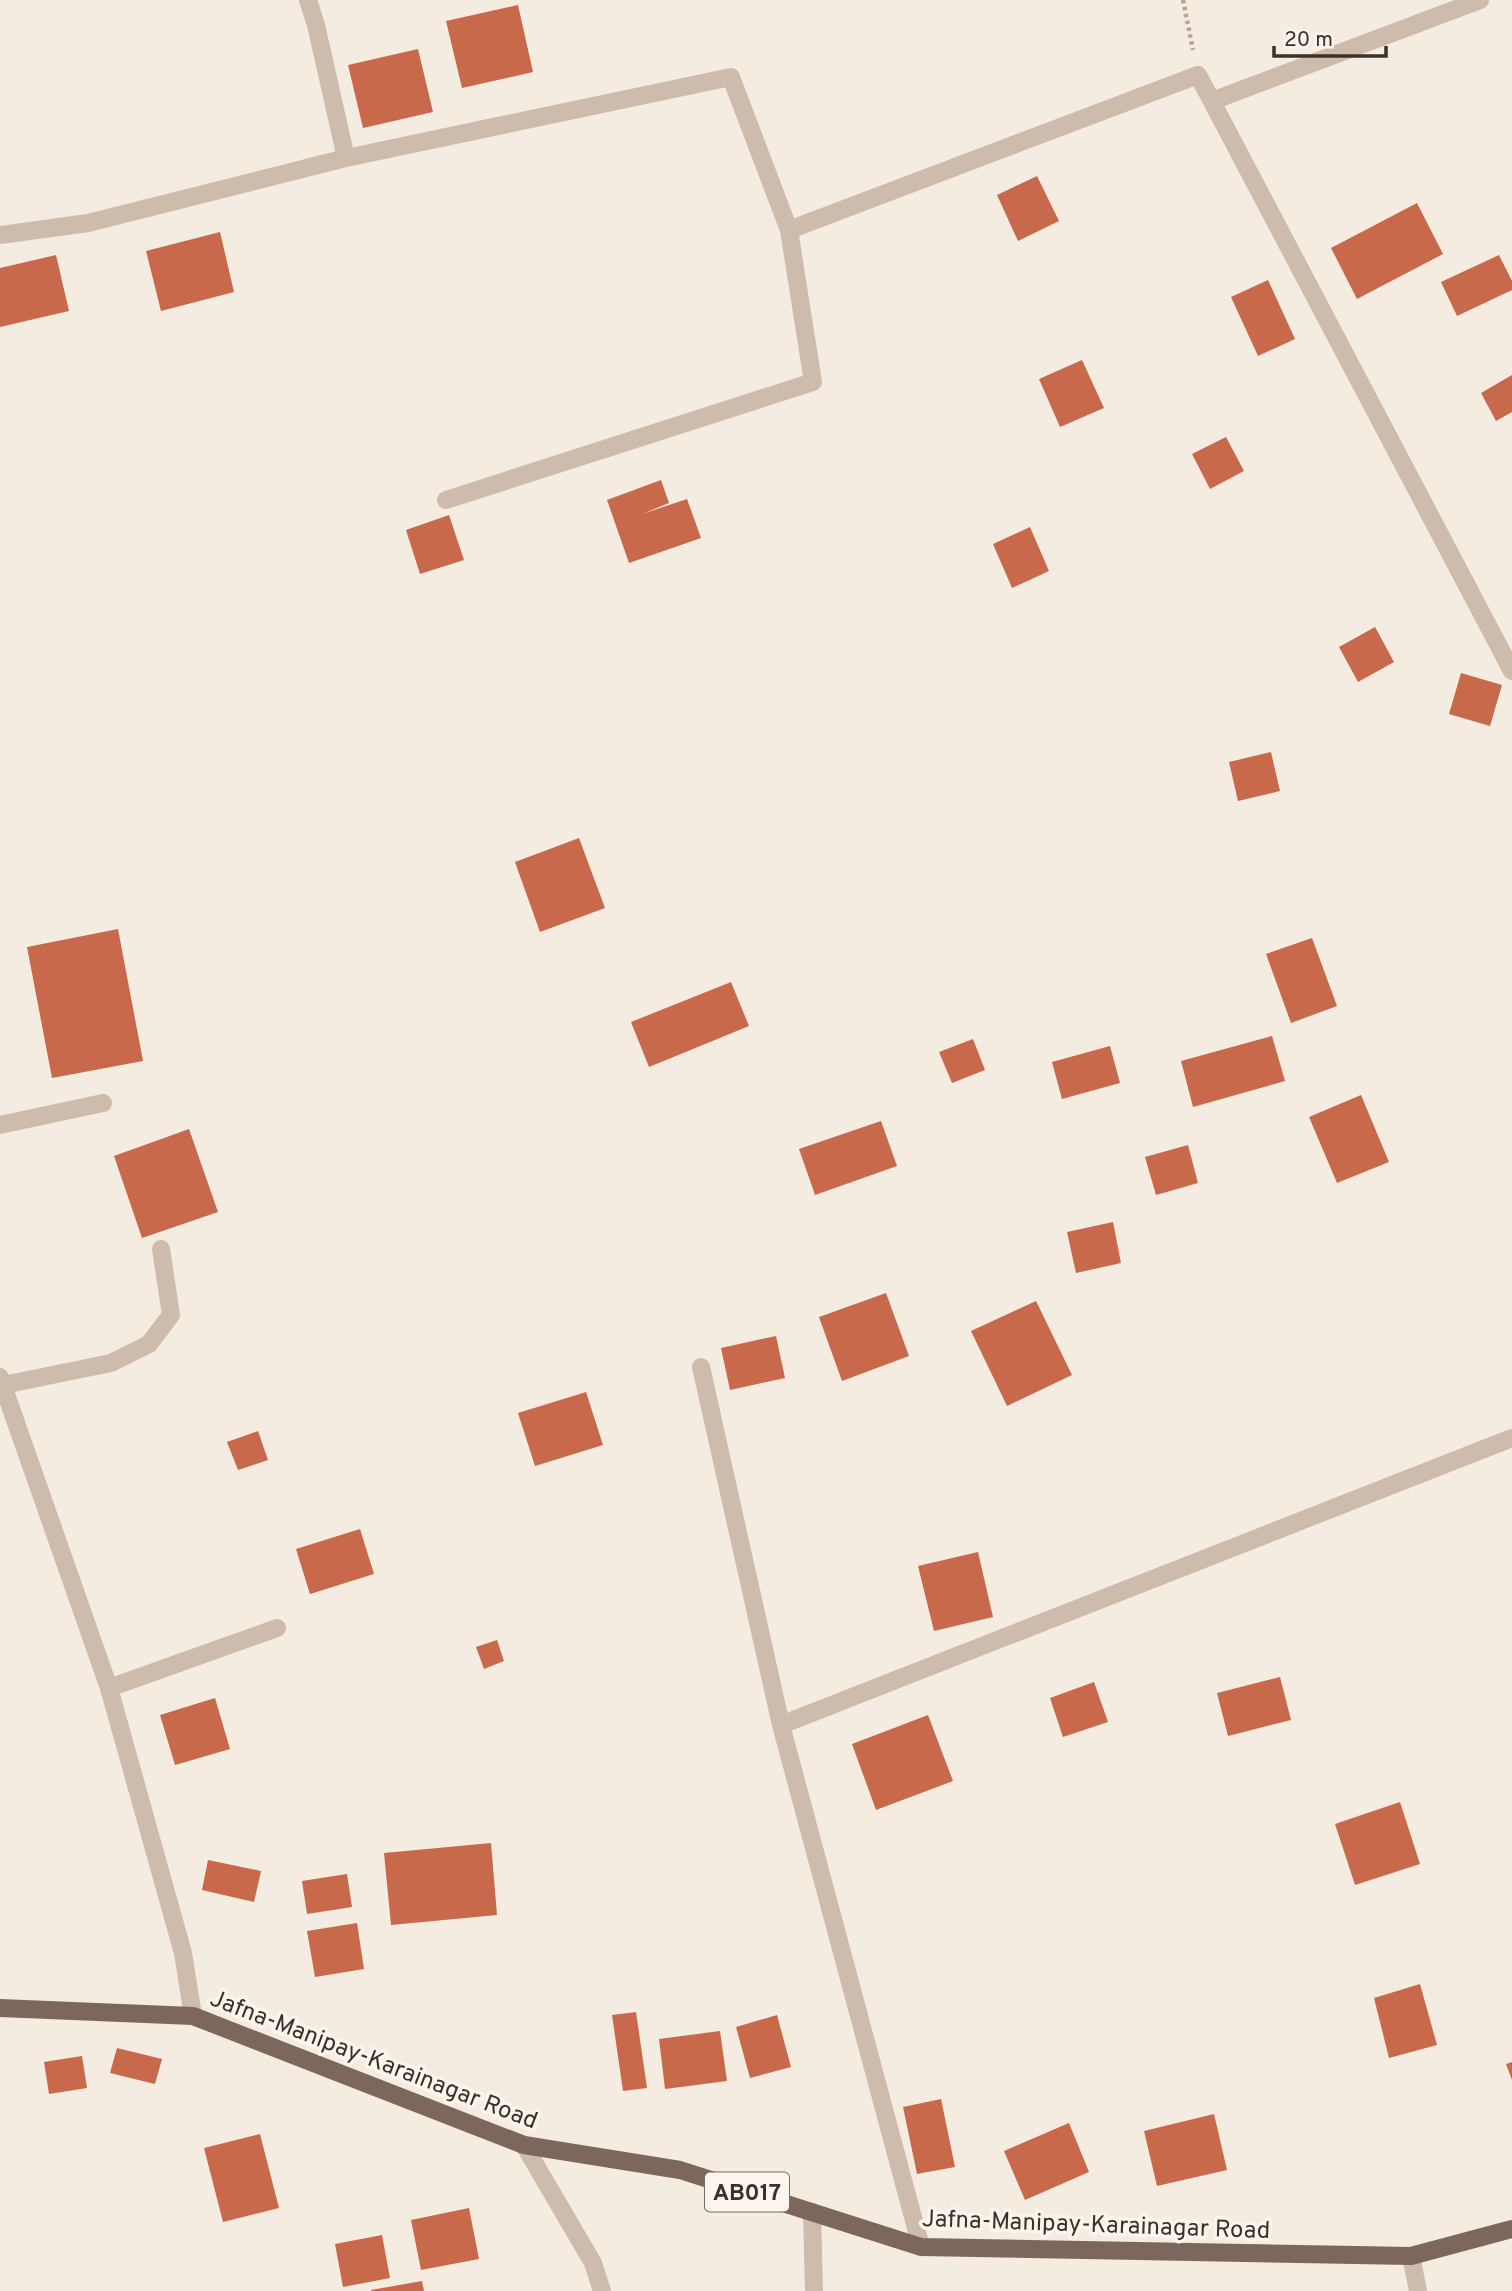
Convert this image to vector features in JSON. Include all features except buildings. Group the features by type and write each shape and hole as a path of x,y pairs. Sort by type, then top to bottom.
{"main road":[{"name":"Jafna-Manipay-Karainagar Road","path":"0,2008 193,2016 524,2146 680,2170 921,2247 1411,2256 1512,2228"}],"street":[{"path":"308,0 346,158"},
{"path":"1212,101 1479,0"},
{"path":"789,230 1198,75 1512,671"},
{"path":"0,235 88,223 346,158 731,77 789,230 813,382 446,500"},
{"path":"0,1125 103,1103"},
{"path":"161,1250 171,1315 149,1344 111,1363 1,1381 109,1688 183,1953 193,2016"},
{"path":"701,1367 781,1725 921,2247"},
{"path":"781,1725 1512,1438"},
{"path":"109,1688 277,1628"},
{"path":"524,2146 593,2263 602,2291"},
{"path":"812,2212 814,2291"},
{"path":"1411,2256 1418,2291"}],"path":[{"path":"1183,0 1198,75"}]}
